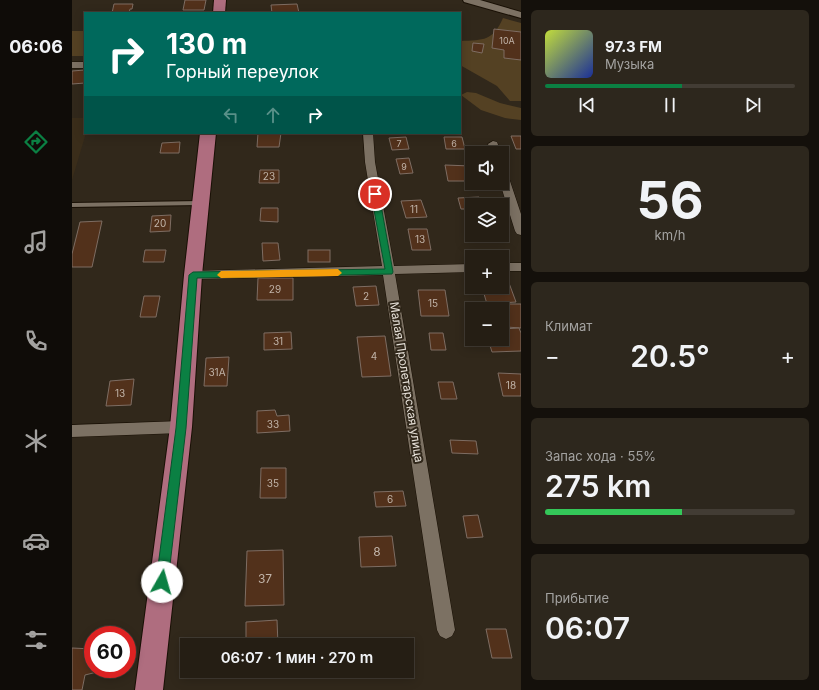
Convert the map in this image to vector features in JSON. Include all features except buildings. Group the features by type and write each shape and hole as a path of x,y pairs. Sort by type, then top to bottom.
{"main road":[{"path":"219,12 220,0"},
{"path":"468,0 521,15"},
{"path":"149,690 181,428 193,275 208,134"}],"street":[{"path":"72,65 84,64"},
{"name":"Малая Пролетарская улица","path":"368,134 370,162 446,630"},
{"path":"508,190 521,231"},
{"path":"509,267 521,267"},
{"path":"193,275 389,272 465,268"},
{"path":"72,431 181,428"}],"lane":[{"path":"72,205 200,203"}],"shaded area":[{"path":"503,18 521,23 521,101 510,101 497,86 461,66 461,41 487,38 499,26"},
{"path":"72,31 84,31 84,56 72,56"},
{"path":"467,92 476,93 500,103 521,108 521,120 505,118 481,110 461,95"},
{"path":"72,118 84,118 84,134 86,134 72,180"}],"slow traffic":[{"path":"221,275 338,273"}],"route":[{"path":"162,582 181,428 193,275 389,272 375,194"}]}
